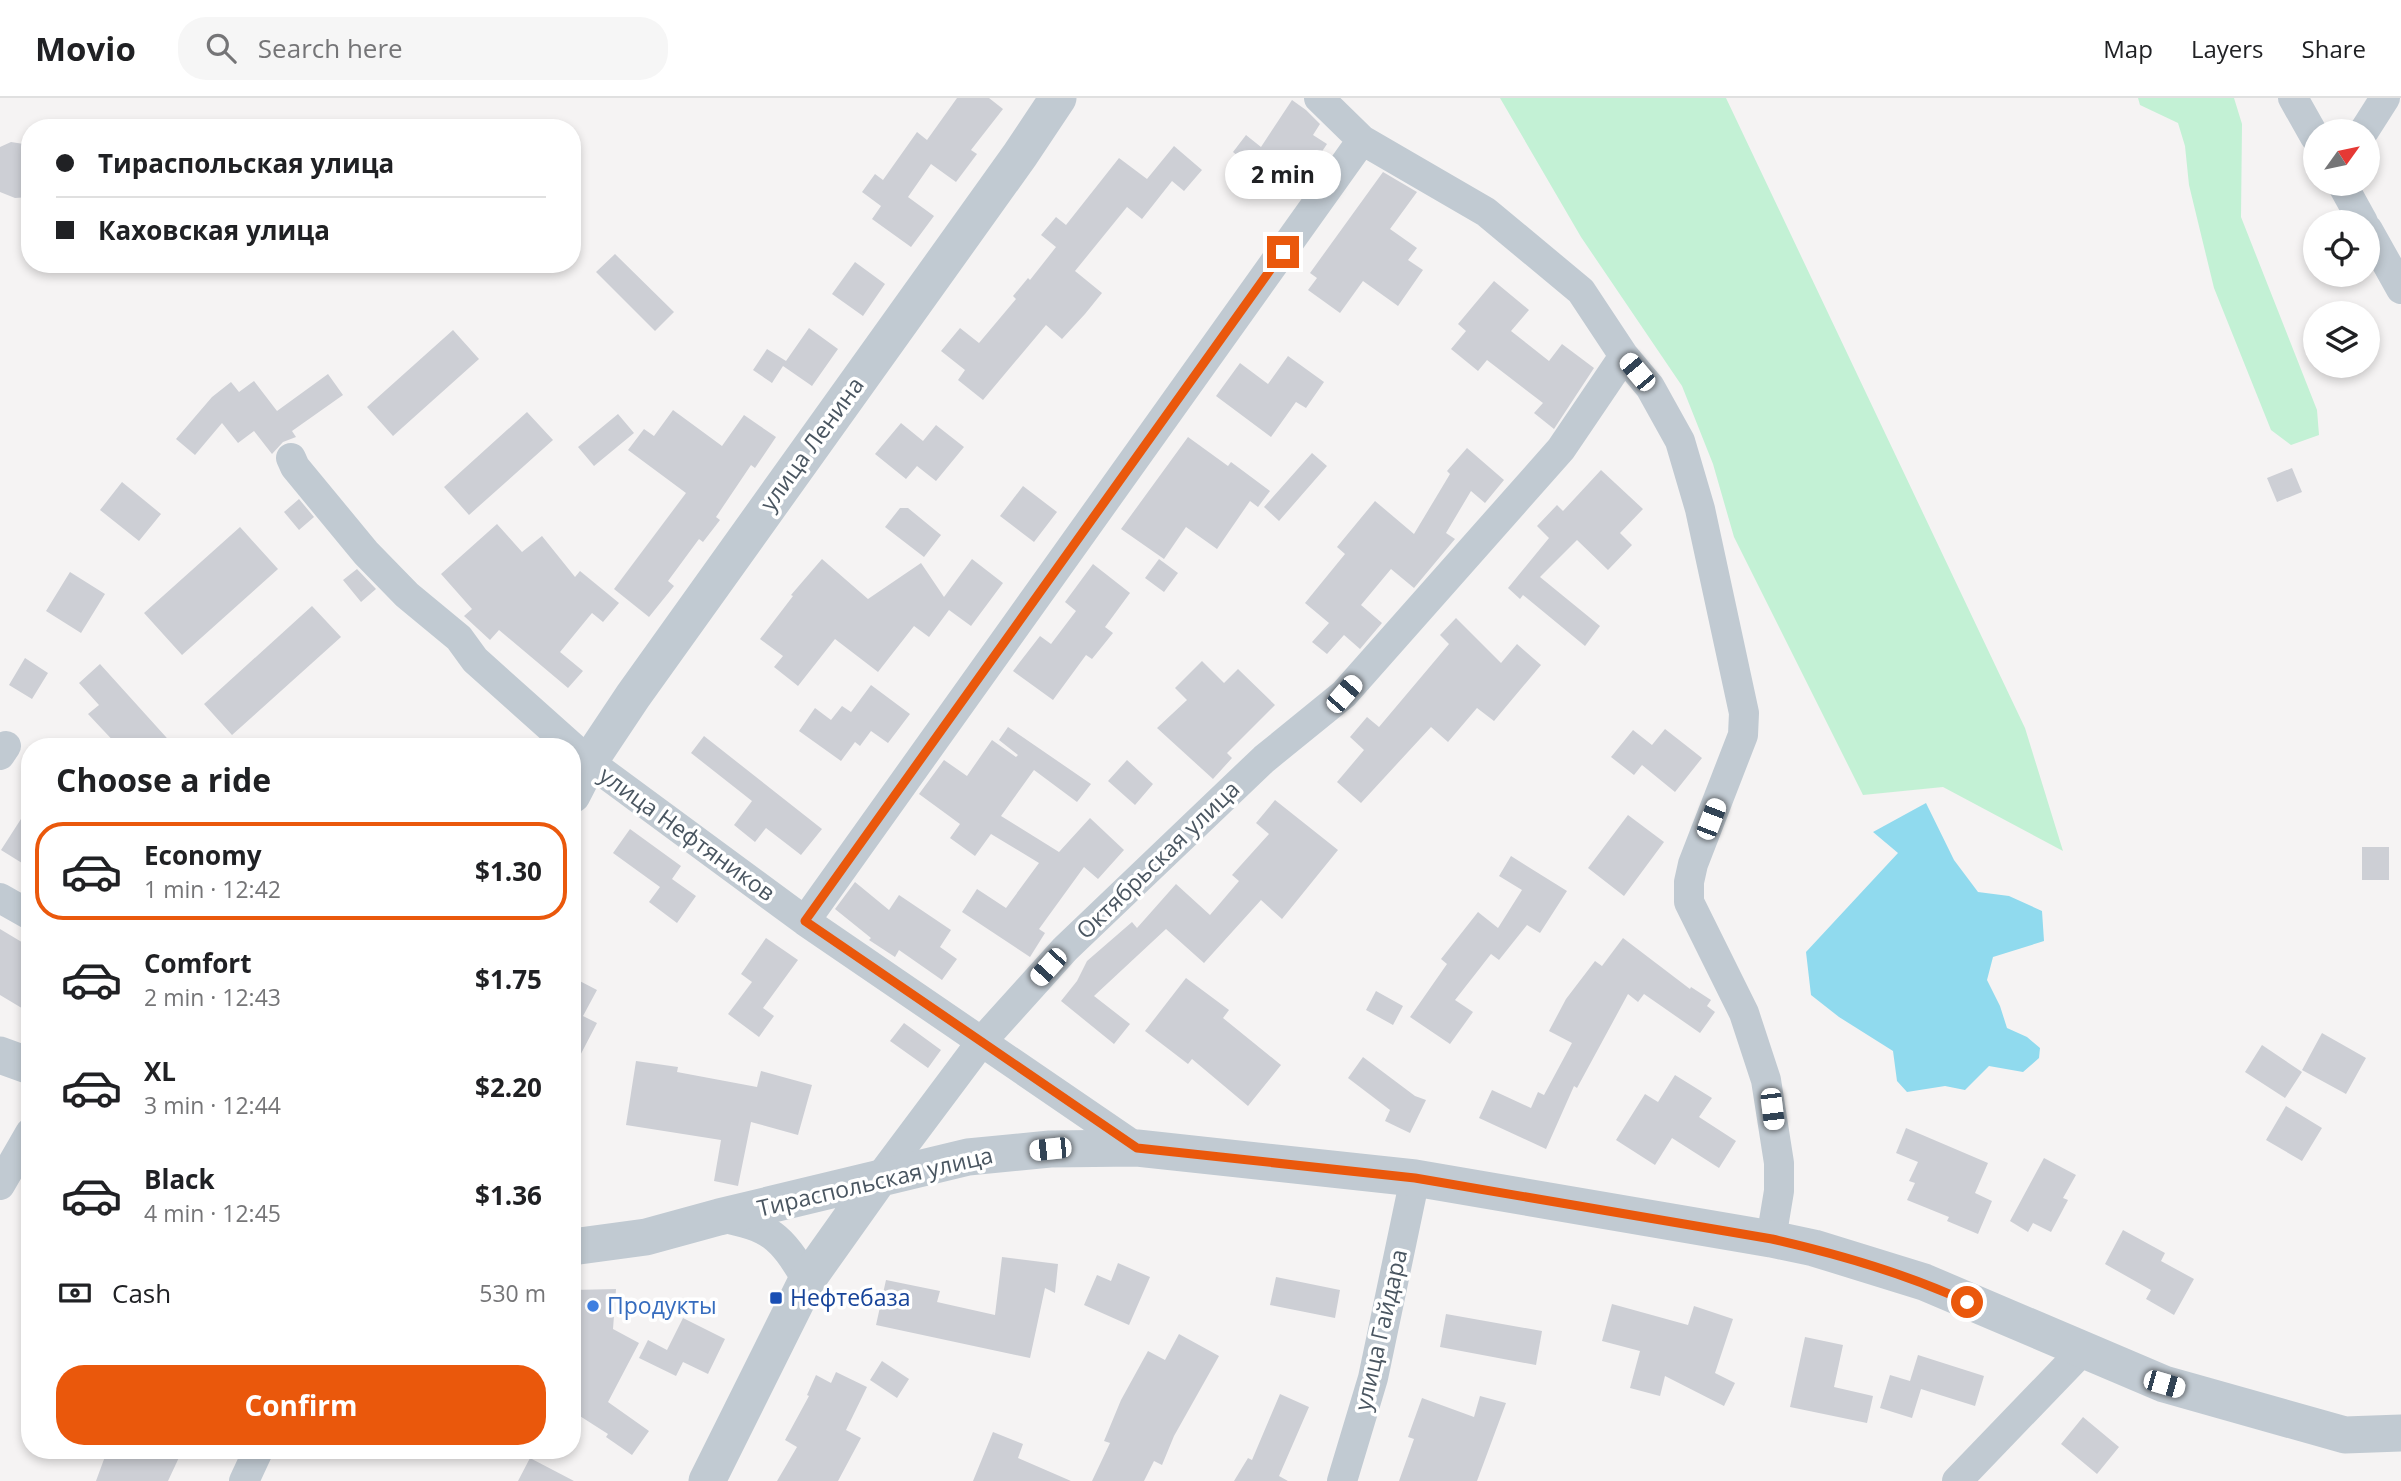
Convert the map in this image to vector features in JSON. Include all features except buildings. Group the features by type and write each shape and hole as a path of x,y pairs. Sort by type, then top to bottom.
{"street":[{"name":"улица Ленина","path":"581,778 633,696 1058,98"},
{"path":"1319,98 1362,141 1486,212 1581,290 1624,356 1650,387 1680,441 1700,509 1744,713 1743,736 1693,864 1689,902 1745,1013 1766,1080 1779,1163 1779,1191 1772,1239"},
{"path":"2293,98 2305,119"},
{"path":"2372,119 2385,98"},
{"path":"805,921 1362,141"},
{"path":"2380,251 2401,289"},
{"name":"Октябрьская улица","path":"707,1481 807,1280 982,1041 1065,949 1264,759 1344,694 1561,449 1624,356"},
{"name":"улица Нефтяников","path":"291,458 295,467 366,554 407,595 459,638 475,660 562,738"},
{"name":"улица Нефтяников","path":"581,755 805,921 1137,1148"},
{"path":"0,898 21,910"},
{"path":"0,1055 21,1063"},
{"name":"Тираспольская улица","path":"581,1246 646,1237 968,1157 1050,1149 1137,1148 1415,1178 1814,1248 1924,1282 2164,1384 2346,1435 2401,1433"},
{"path":"0,1185 21,1149"},
{"name":"улица Гайдара","path":"1342,1481 1373,1378 1415,1178"},
{"path":"719,1217 752,1223 775,1236 793,1257 807,1280"},
{"path":"1957,1481 2083,1350"},
{"path":"244,1481 254,1459"}],"green space":[{"path":"1500,98 1726,98 2025,728 2063,851 1943,787 1863,795 1734,537 1713,464 1682,386 1581,237"},
{"path":"2138,98 2234,98 2242,124 2241,217 2317,410 2319,435 2291,445 2271,430 2214,288 2189,185 2185,146 2178,123 2140,105"}],"water":[{"path":"1926,803 1954,860 1978,892 2009,896 2042,911 2044,941 1993,957 1987,980 2007,1028 2027,1037 2040,1048 2039,1058 2023,1072 1989,1066 1965,1090 1945,1086 1907,1092 1897,1081 1893,1051 1839,1017 1811,995 1806,952 1898,853 1873,832"}],"place":[{"name":"Нефтебаза","path":"776,1298"},
{"name":"Продукты","path":"593,1306"}],"route":[{"path":"1283,252 805,921 1137,1148 1415,1178 1772,1239 1814,1248 1924,1282 1967,1302"}]}
